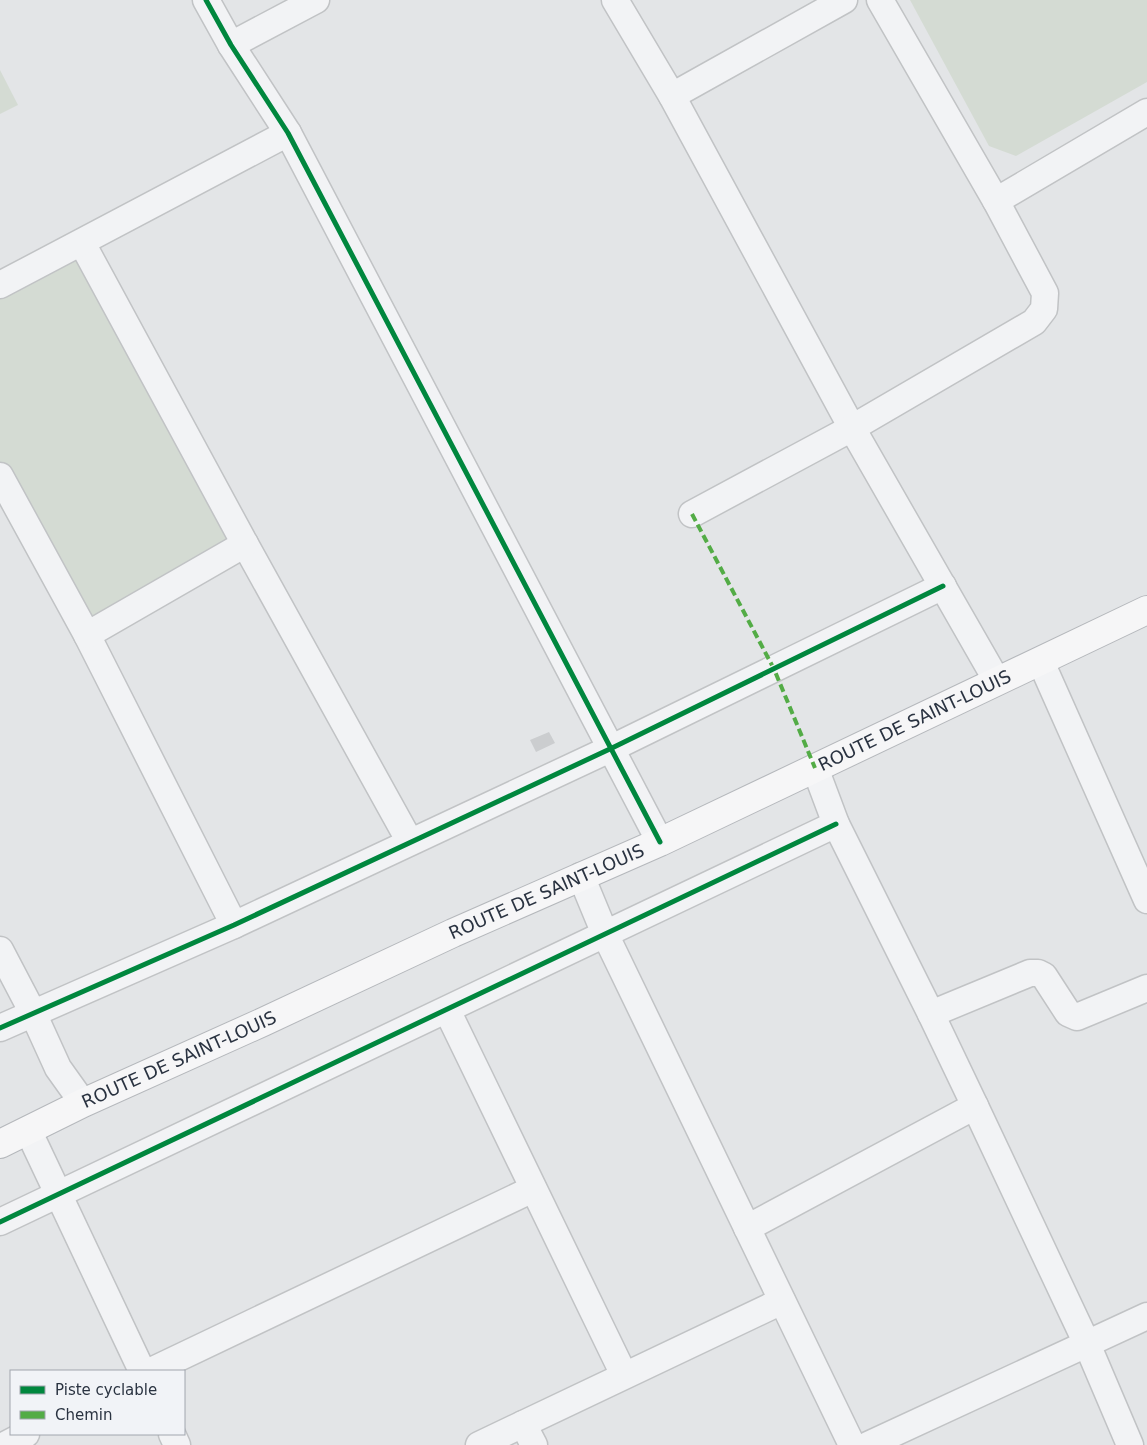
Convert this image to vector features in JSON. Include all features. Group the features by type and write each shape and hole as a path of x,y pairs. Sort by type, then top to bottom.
{"highway":[{"name":"ROUTE DE SAINT-LOUIS","path":"0,1144 83,1103 262,1022 453,932 660,842 1147,610"}],"street":[{"path":"206,0 231,45 288,133 660,842"},
{"path":"231,45 316,0"},
{"path":"615,0 672,96 852,428 997,681"},
{"path":"672,96 844,0"},
{"path":"692,514 852,428 1034,322 1044,309 1045,293 996,201 880,0"},
{"path":"996,201 1147,112"},
{"path":"0,285 288,133"},
{"path":"82,242 245,544 410,842"},
{"path":"0,476 87,635 234,925"},
{"path":"87,635 245,544"},
{"path":"0,1028 234,925 612,748 943,586"},
{"path":"1041,662 1147,900"},
{"path":"815,768 836,824 975,1106 1087,1344 1130,1445"},
{"path":"0,1222 836,824"},
{"path":"581,876 605,934 852,1445"},
{"path":"0,950 33,1013 58,1068 83,1103"},
{"path":"931,1014 1030,973 1038,973 1044,976 1068,1013 1077,1017 1147,988"},
{"path":"447,1010 624,1375"},
{"path":"747,1228 975,1106"},
{"path":"28,1130 142,1370"},
{"path":"153,1370 533,1189"},
{"path":"478,1445 529,1434 624,1375 782,1301"},
{"path":"868,1445 1147,1316"},
{"path":"5,1445 24,1435"}],"shaded area":[{"path":"910,0 1147,0 1147,82 1016,156 989,146"},
{"path":"0,70 18,105 0,114"},
{"path":"84,249 245,544 87,635 0,476 0,289"}],"building":[{"path":"549,732 555,743 536,752 530,740"}],"marked path":[{"path":"692,514 774,669 815,768"}],"cycle path":[{"path":"206,0 231,45 288,133 660,842"},
{"path":"0,1028 234,925 612,748 943,586"},
{"path":"0,1222 836,824"}]}
